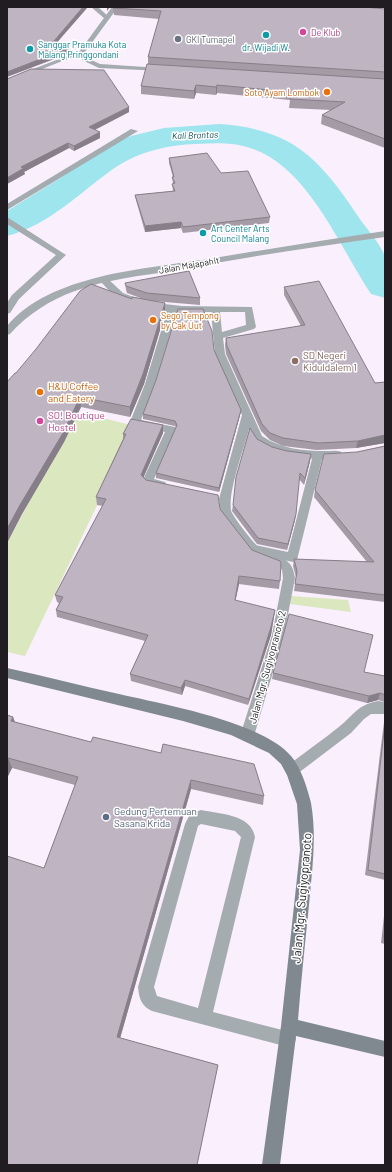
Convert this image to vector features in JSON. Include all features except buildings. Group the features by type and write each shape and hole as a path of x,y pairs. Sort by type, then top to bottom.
{"main road":[{"name":"Jalan Mgr. Sugiyopranoto","path":"7,673 205,721 261,741 285,759 292,770 304,801 307,822 307,850 288,1033 271,1165"},
{"path":"288,1033 385,1049"}],"street":[{"path":"94,7 107,18"},
{"path":"7,81 82,52 115,7"},
{"path":"82,52 84,59 99,66 168,71"},
{"path":"7,208 134,131"},
{"path":"7,220 62,255 15,297 7,311"},
{"name":"Jalan Majapahit","path":"7,332 13,324 31,310 52,297 73,288 104,280 385,234"},
{"path":"104,280 120,295 132,301 173,308 249,309 251,327 218,336"},
{"path":"170,487 147,482 171,430 135,422 150,384 173,308"},
{"path":"215,309 220,354 255,432 263,443 280,449 318,455 346,455"},
{"name":"Jalan Mgr. Sugiyopranoto 2","path":"248,416 221,498 225,513 254,550 261,556 284,564 288,569 289,578 278,635 248,736"},
{"path":"254,550 293,557 318,455"},
{"path":"292,770 346,729 359,715 378,707 385,708"},
{"path":"204,1018 248,837 247,832 238,825 201,817 195,819 192,824 146,992 147,997 152,1003 204,1018 288,1033"}],"green space":[{"path":"78,412 135,426 25,656 7,652 7,543"},
{"path":"291,596 348,600 351,612 290,604"}],"waterway":[{"name":"Kali Brantas","path":"7,225 58,195 106,159 121,151 142,143 164,138 187,135 231,134 264,141 283,151 298,163 312,177 339,213 385,286"}],"place":[{"name":"De Klub","path":"303,32"},
{"name":"dr. Wijadi W.","path":"266,35"},
{"name":"GKI Tumapel","path":"178,39"},
{"name":"Sanggar Pramuka Kota Malang Pringgondani","path":"30,49"},
{"name":"Soto Ayam Lombok","path":"327,92"},
{"name":"Art Center Arts Council Malang","path":"203,233"},
{"name":"Sego Tempong by Cak Uut","path":"153,320"},
{"name":"SD Negeri Kiduldalem 1","path":"295,361"},
{"name":"H&U Coffee and Eatery","path":"40,392"},
{"name":"SO! Boutique Hostel","path":"40,421"},
{"name":"Gedung Pertemuan Sasana Krida","path":"106,817"}]}
